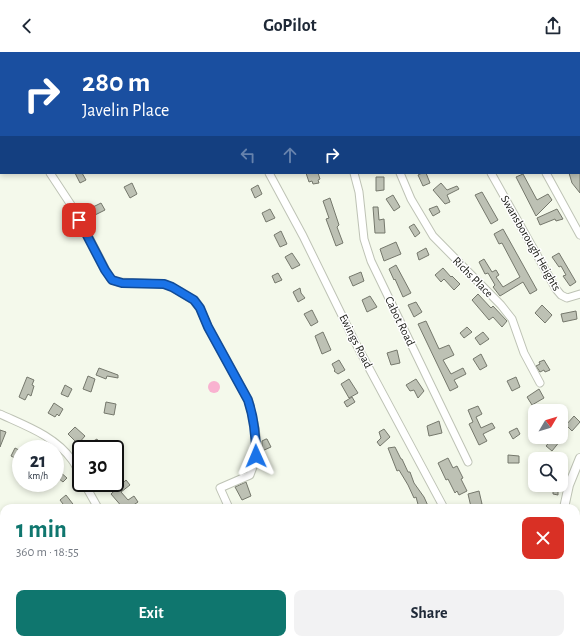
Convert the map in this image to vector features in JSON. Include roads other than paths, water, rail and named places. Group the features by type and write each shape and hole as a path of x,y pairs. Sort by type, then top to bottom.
{"street":[{"path":"51,174 77,214 112,280 118,282 164,284 194,300 200,308 208,327 248,400 251,409 256,442 256,456 250,475 220,488 227,504"},
{"name":"Ewings Road","path":"270,174 303,236 354,340 442,504"},
{"name":"Cabot Road","path":"354,174 360,196 364,239 371,261 468,462"},
{"name":"Richs Place","path":"400,174 411,199 433,236 501,305 512,319 524,352 540,383"},
{"name":"Swansborough Heights","path":"491,174 556,289 561,295 567,298 580,294"},
{"path":"547,174 580,235"},
{"path":"0,414 52,439 72,460"},
{"path":"565,504 569,485 580,458"},
{"path":"89,492 96,504"}]}
